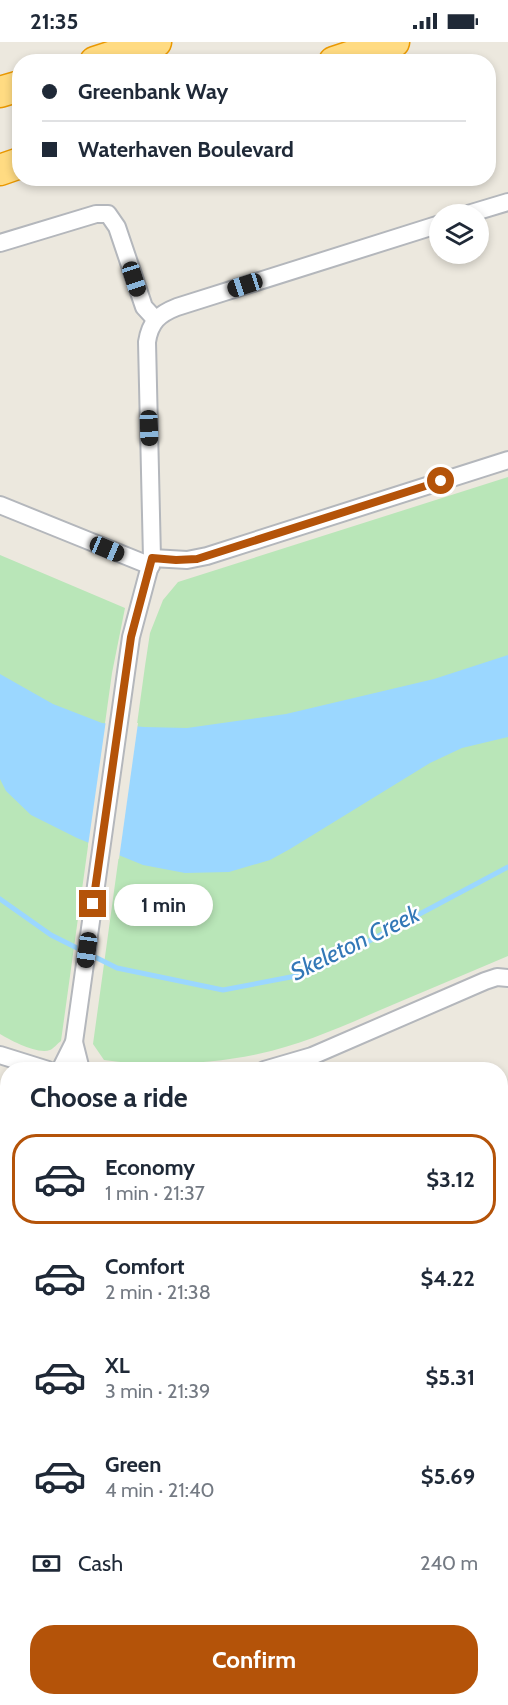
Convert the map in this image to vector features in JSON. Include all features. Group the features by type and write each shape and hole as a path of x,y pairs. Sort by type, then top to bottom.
{"highway":[{"path":"119,54 156,42"},
{"path":"358,54 394,42"}],"street":[{"path":"489,208 508,202"},
{"path":"0,243 88,216 108,214 113,218 139,296 144,307 155,319"},
{"path":"64,1062 74,1042 134,624 151,562 148,332 155,319 177,306 429,227"},
{"path":"0,504 151,562 197,559 508,460"},
{"path":"291,1062 312,1056 485,981 497,977 508,978"},
{"path":"74,1042 79,1062"},
{"path":"0,1055 22,1062"}],"green space":[{"path":"508,477 508,956 334,1030 274,1050 220,1060 194,1062 104,1060 93,1044 150,633 163,600 178,582"},
{"path":"0,555 125,608 112,673 61,1041 45,1051 24,1046 0,1034"}],"water":[{"path":"508,655 508,737 462,748 430,763 270,860 229,872 185,873 143,865 77,838 31,815 6,791 0,779 0,674 53,704 102,723 187,728 286,714 434,679"}],"pier":[{"path":"106,720 138,723 119,859 88,846"}],"waterway":[{"name":"Skeleton Creek","path":"0,899 51,935 117,968 223,990 296,976 369,941 508,867"}],"route":[{"path":"93,904 131,637 152,558 197,559 441,481"}]}
